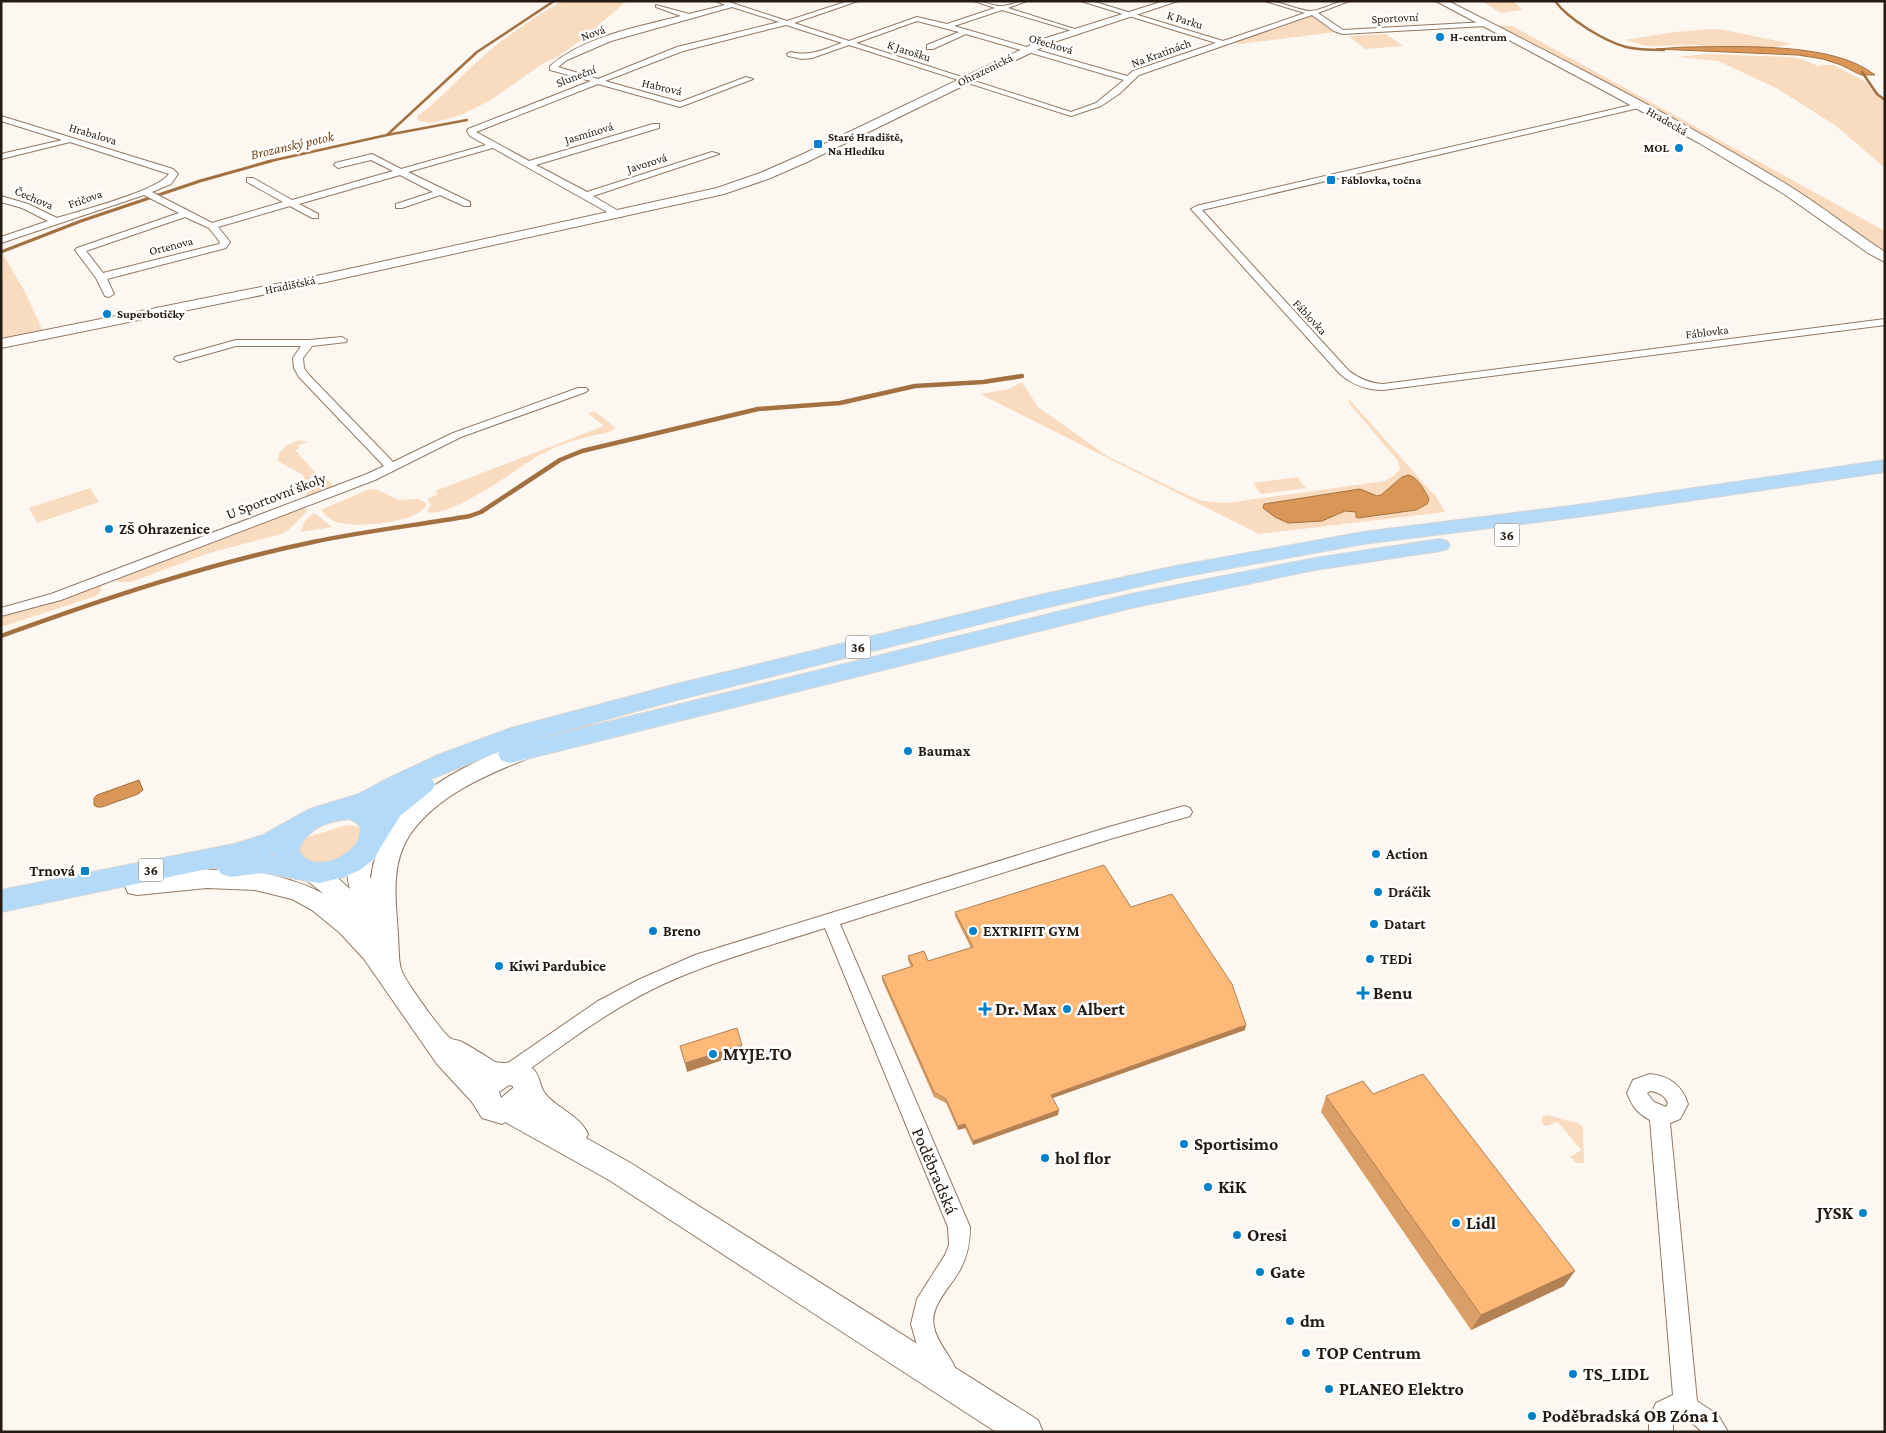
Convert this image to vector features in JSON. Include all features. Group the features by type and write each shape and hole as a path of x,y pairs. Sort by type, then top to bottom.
{"main road":[{"name":"36","path":"1,901 234,854 272,842 298,829 321,814 368,801 398,784 447,761 520,734 673,693 1044,601 1234,560 1354,539 1585,510 1885,466"},
{"name":"36","path":"374,832 399,801 430,780 474,764 534,747 1055,619 1246,577 1387,552 1885,480"},
{"name":"36","path":"1,914 249,864 275,864 323,872 344,867 362,855 373,840 374,832 370,820 365,815 350,810 340,810"},
{"name":"36","path":"298,829 292,836 286,851 288,858 305,870"}],"street":[{"name":"K Jarošku","path":"719,1 964,80"},
{"name":"Nová","path":"596,82 558,71 553,67 584,48 632,31 746,1"},
{"name":"Sluneční","path":"619,215 612,209 471,131 682,48 786,23 855,1"},
{"path":"977,1 1078,31"},
{"path":"947,26 1024,1"},
{"name":"K Parku","path":"1084,1 1223,43"},
{"name":"Ohrazenická","path":"619,215 720,191 764,176 1030,48 1174,1"},
{"name":"Sportovní","path":"1268,1 1311,13 1342,32 1486,24"},
{"name":"Na Kratinách","path":"964,80 1071,114 1101,106 1130,78 1223,43 1346,1"},
{"name":"Hradecká","path":"1440,1 1640,105 1787,191 1885,258"},
{"path":"658,6 690,17"},
{"path":"791,54 808,57 934,13"},
{"name":"Ořechová","path":"917,19 1030,48 1130,78"},
{"path":"939,49 927,46 966,31"},
{"name":"Habrová","path":"596,82 680,105 749,79"},
{"name":"Fáblovka","path":"1640,105 1196,209 1344,372 1355,381 1367,386 1392,386 1885,322"},
{"name":"Hrabalova","path":"1,118 170,171 174,176"},
{"name":"Jasmínová","path":"529,164 656,126"},
{"path":"1,157 71,140"},
{"path":"212,226 494,145"},
{"name":"Javorová","path":"587,195 714,154"},
{"path":"338,165 372,157 467,204"},
{"name":"Fričova","path":"1,240 148,194 174,176"},
{"path":"250,180 315,216"},
{"path":"399,206 440,192"},
{"name":"Ortenova","path":"148,194 212,226 225,242 225,245 101,277 80,250 185,214"},
{"name":"Čechova","path":"1,198 25,206 56,222"},
{"name":"Hradišťská","path":"1,344 335,276 619,215"},
{"path":"101,277 110,294"},
{"path":"179,359 236,343 342,340"},
{"path":"309,342 298,358 299,368 304,376 392,468"},
{"name":"U Sportovní školy","path":"1,612 56,597 392,468 457,435 582,390"},
{"path":"388,971 382,878 388,854 402,829 422,807 461,779 534,747"},
{"path":"509,1088 584,1021 622,996 682,968 725,952 1109,833 1184,812"},
{"path":"362,855 358,871 359,884 388,971"},
{"path":"305,870 332,884 339,891 388,971"},
{"path":"137,886 198,880 247,881 283,886 319,902 336,915 368,945 388,971"},
{"name":"Poděbradská","path":"830,920 959,1227 960,1247 925,1305 923,1316 924,1338 937,1360 984,1405"},
{"name":"Poděbradská","path":"388,971 401,994 447,1056 509,1088 612,1167 1026,1432"},
{"path":"1659,1115 1686,1407"},
{"path":"1661,1432 1660,1422 1666,1410 1672,1407 1686,1407 1702,1415 1716,1432"}],"shaded area":[{"path":"562,1 627,1 580,41 557,57 542,64 491,100 461,115 432,123 418,121 419,115 498,43"},
{"path":"1481,1 1513,1 1523,10 1501,13"},
{"path":"1312,14 1336,32 1239,44 1233,42"},
{"path":"1496,26 1512,26 1885,231 1885,251 1725,148 1640,100"},
{"path":"1711,29 1792,44 1767,48 1722,48 1696,45 1647,46 1625,40 1675,32"},
{"path":"1386,34 1403,46 1365,49 1349,36"},
{"path":"1756,47 1810,51 1835,56 1857,64 1875,75 1861,75 1823,59 1798,55 1656,49"},
{"path":"1706,54 1802,59 1820,67 1820,65 1834,65 1866,82 1885,103 1885,168 1835,125 1776,88 1718,61 1677,57"},
{"path":"3,254 25,292 43,331 1,339"},
{"path":"1022,382 1038,407 1107,456 1189,496 1203,501 1226,503 1385,481 1394,476 1400,469 1398,461 1349,403 1349,399 1437,498 1445,512 1259,534 980,394 1009,389"},
{"path":"594,411 616,428 606,433 554,448 536,457 466,501 438,512 427,512 431,505 427,499 438,494 435,491 604,426 588,413"},
{"path":"299,440 308,442 298,445 300,448 295,450 322,480 327,479 334,487 306,497 307,485 303,475 278,461 279,453 282,450"},
{"path":"1408,475 1418,481 1429,499 1427,504 1416,510 1358,518 1356,517 1356,512 1345,511 1322,521 1288,523 1275,517 1263,508 1264,504 1360,489 1377,496 1381,495 1402,477"},
{"path":"1297,477 1306,488 1261,494 1253,483"},
{"path":"90,488 99,502 37,523 29,508"},
{"path":"375,489 399,500 418,499 426,503 426,506 420,512 398,521 357,525 336,522 321,510 367,490"},
{"path":"303,505 307,512 286,532 209,553 131,582 119,582 114,579 286,514"},
{"path":"314,513 332,527 301,532 304,522"},
{"path":"101,584 101,591 96,596 1,627 1,617 49,604"},
{"path":"139,780 143,790 138,794 102,807 94,805 94,798 97,795"},
{"path":"350,825 360,827 361,838 349,854 337,860 321,863 306,861 301,857 299,851 302,839"},
{"path":"1547,1115 1578,1123 1583,1127 1584,1163 1577,1163 1570,1157 1581,1150 1558,1122 1546,1126 1542,1123 1542,1117"}],"building":[{"name":"Albert","path":"1104,865 1131,907 1172,894 1232,984 1246,1025 1051,1095 1059,1110 973,1141 965,1124 958,1126 946,1099 934,1092 882,976 913,966 908,956 924,951 928,961 973,947 955,912"},
{"path":"737,1028 742,1045 685,1063 680,1046"},
{"name":"Lidl","path":"1423,1074 1575,1271 1481,1315 1326,1096 1363,1081 1373,1094"}],"waterway":[{"name":"Brozanský potok","path":"387,135 477,52 554,1"},
{"path":"1555,1 1577,22 1607,40 1631,48 1664,50"},
{"path":"1862,72 1877,94 1885,100"},
{"path":"387,135 467,120"},
{"name":"Brozanský potok","path":"266,162 387,135"},
{"name":"Brozanský potok","path":"1,252 81,221 200,181 271,161"},
{"path":"1,636 117,596 273,551 372,531 470,516 481,512 560,460 582,451 758,409 840,403 915,386 983,382 1022,376"}],"place":[{"name":"H-centrum","path":"1440,37"},
{"name":"Staré Hradiště, Na Hledíku","path":"818,144"},
{"name":"MOL","path":"1679,148"},
{"name":"Fáblovka, točna","path":"1331,180"},
{"name":"Superbotičky","path":"107,314"},
{"name":"ZŠ Ohrazenice","path":"109,529"},
{"name":"Baumax","path":"908,751"},
{"name":"Action","path":"1376,854"},
{"name":"Trnová","path":"85,871"},
{"name":"Dráčik","path":"1378,892"},
{"name":"Datart","path":"1374,924"},
{"name":"Breno","path":"653,931"},
{"name":"EXTRIFIT GYM","path":"973,931"},
{"name":"TEDi","path":"1370,959"},
{"name":"Kiwi Pardubice","path":"499,966"},
{"name":"Benu","path":"1363,993"},
{"name":"Dr. Max","path":"985,1009"},
{"name":"Albert","path":"1067,1009"},
{"name":"MYJE.TO","path":"713,1054"},
{"name":"Sportisimo","path":"1184,1144"},
{"name":"hol flor","path":"1045,1158"},
{"name":"KiK","path":"1208,1187"},
{"name":"JYSK","path":"1863,1213"},
{"name":"Lidl","path":"1456,1223"},
{"name":"Oresi","path":"1237,1235"},
{"name":"Gate","path":"1260,1272"},
{"name":"dm","path":"1290,1321"},
{"name":"TOP Centrum","path":"1306,1353"},
{"name":"TS_LIDL","path":"1573,1374"},
{"name":"PLANEO Elektro","path":"1329,1389"},
{"name":"Poděbradská OB Zóna 1","path":"1532,1416"}]}
